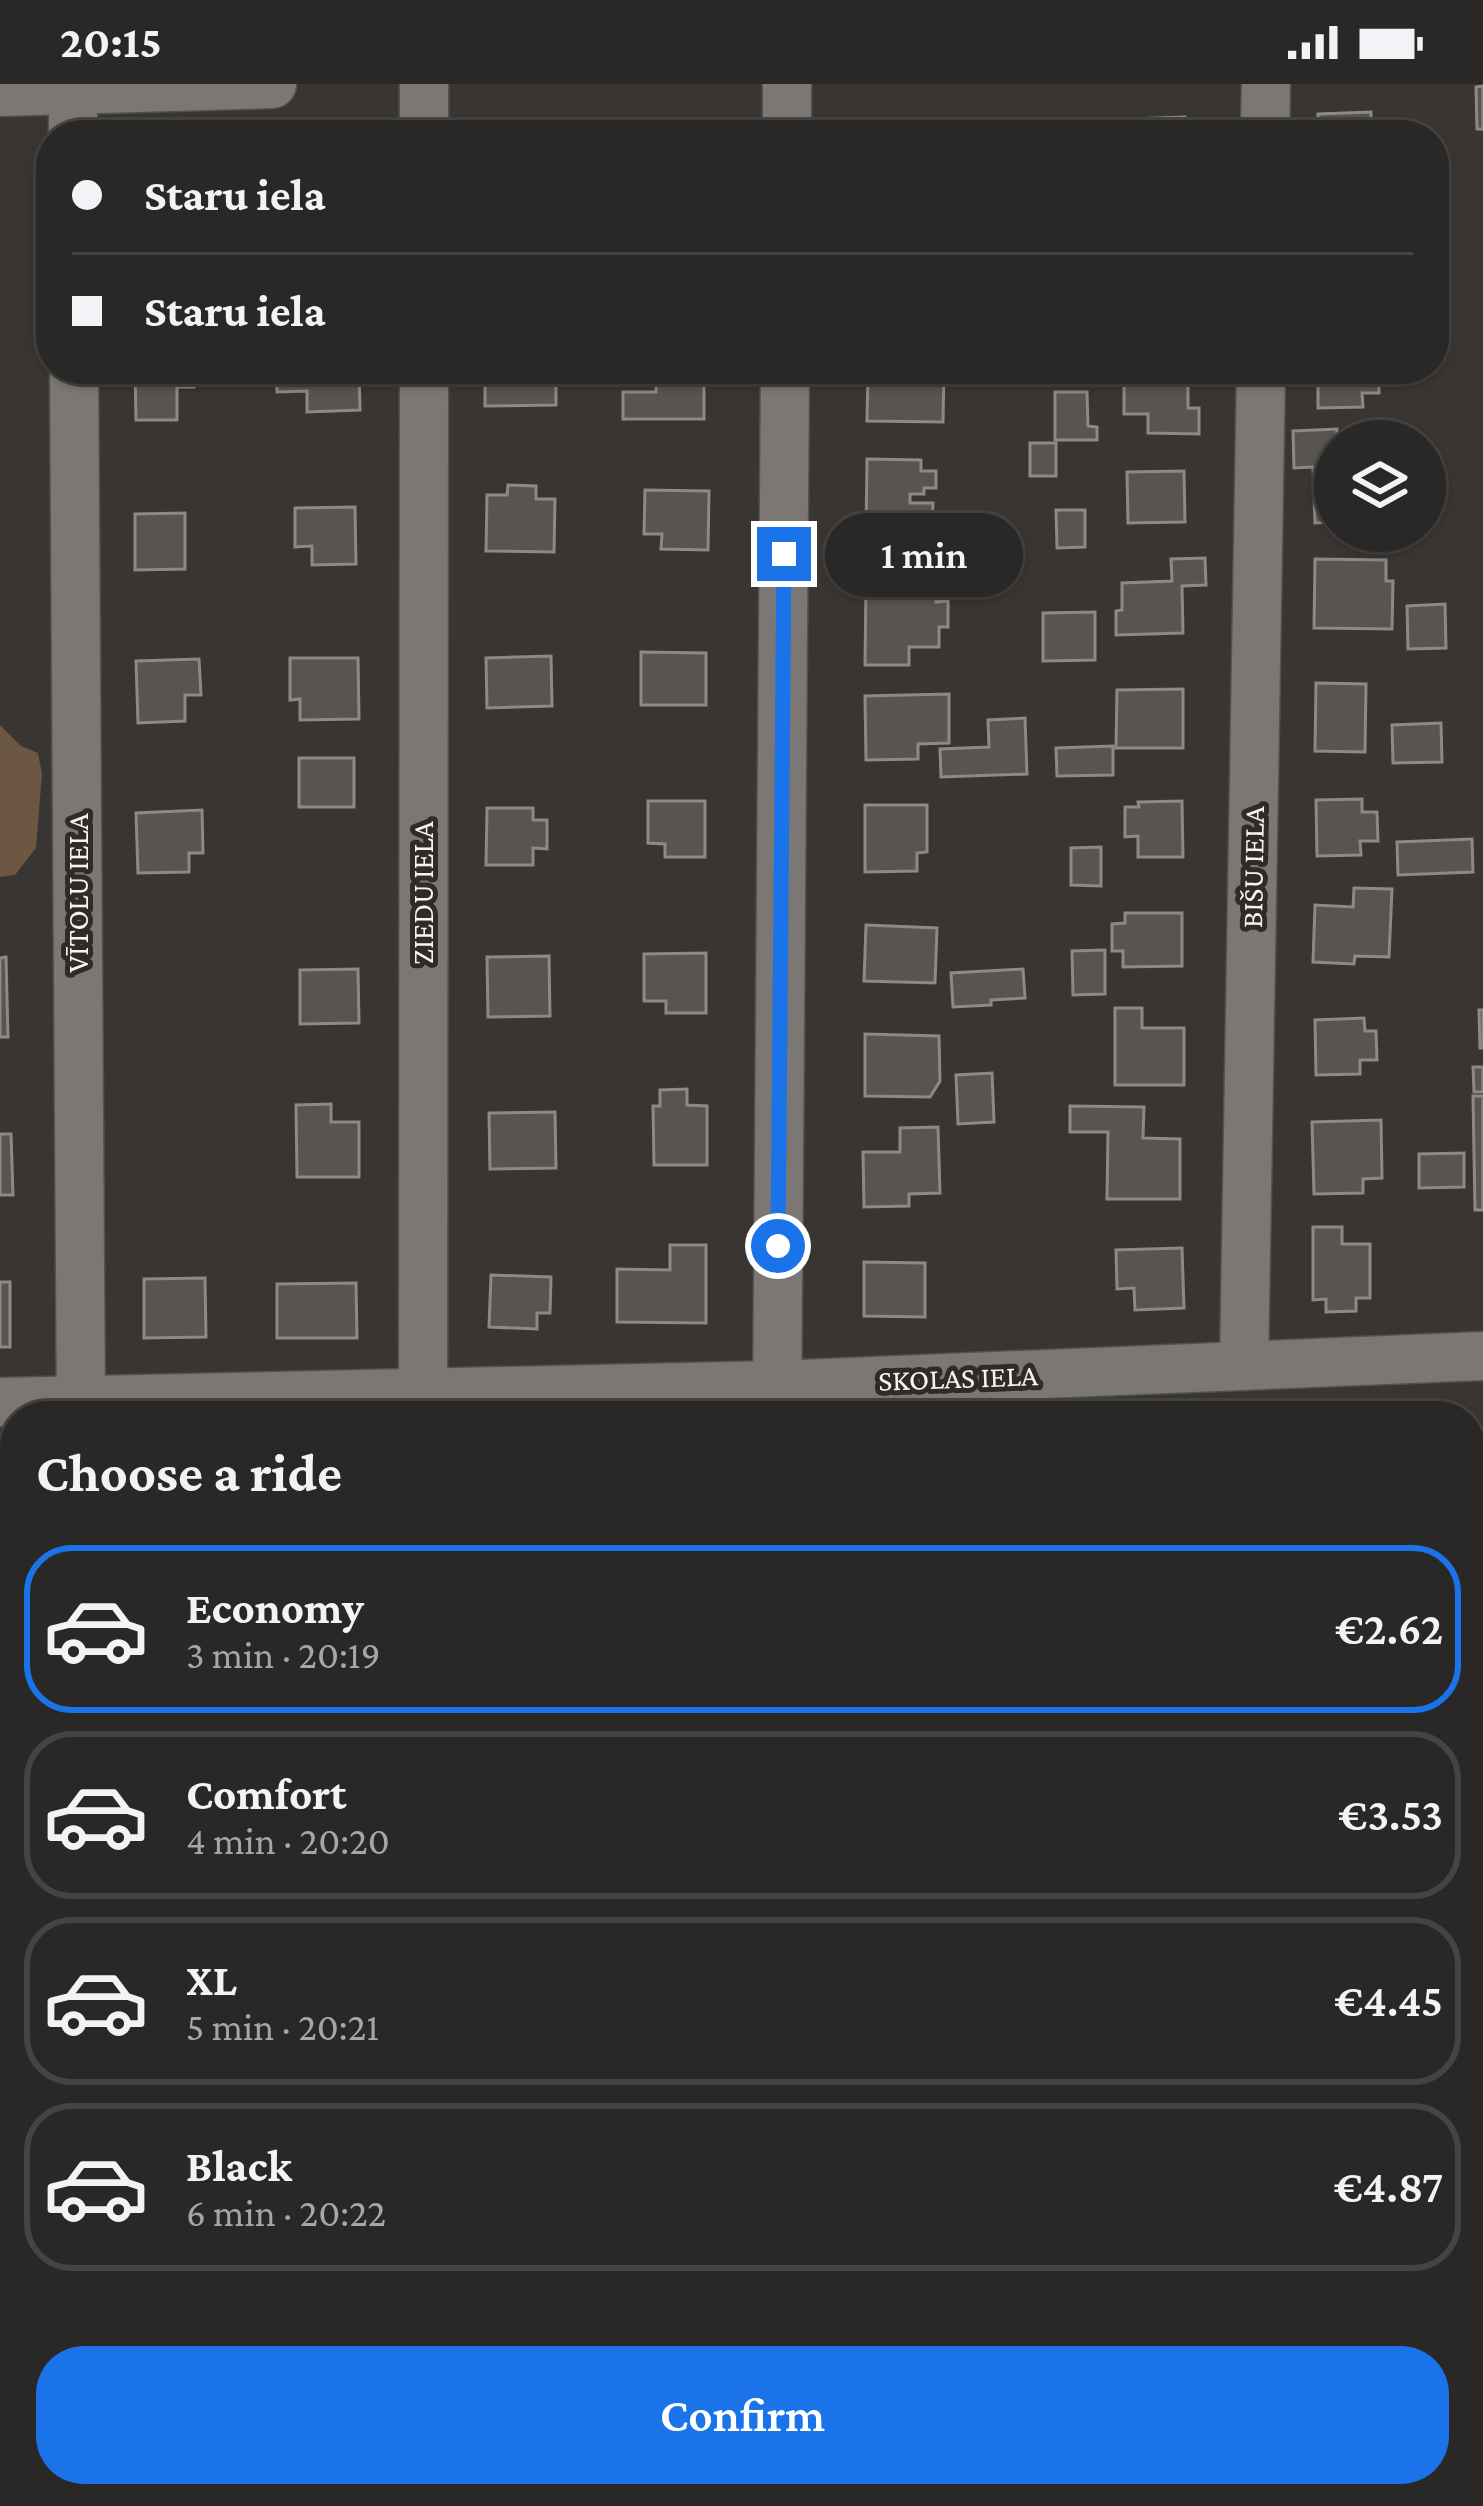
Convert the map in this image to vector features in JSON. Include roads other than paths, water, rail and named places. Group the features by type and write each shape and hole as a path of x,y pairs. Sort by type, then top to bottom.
{"street":[{"path":"0,92 73,103 272,84"},
{"path":"424,84 424,120"},
{"path":"787,84 787,120"},
{"path":"1265,120 1266,84"},
{"name":"VĪTOLU IELA","path":"74,384 81,1401"},
{"name":"ZIEDU IELA","path":"423,1401 424,384"},
{"path":"777,1401 785,384"},
{"name":"BIŠU IELA","path":"1244,1366 1262,384"},
{"name":"SKOLAS IELA","path":"777,1401 1244,1366 1483,1356"}]}
